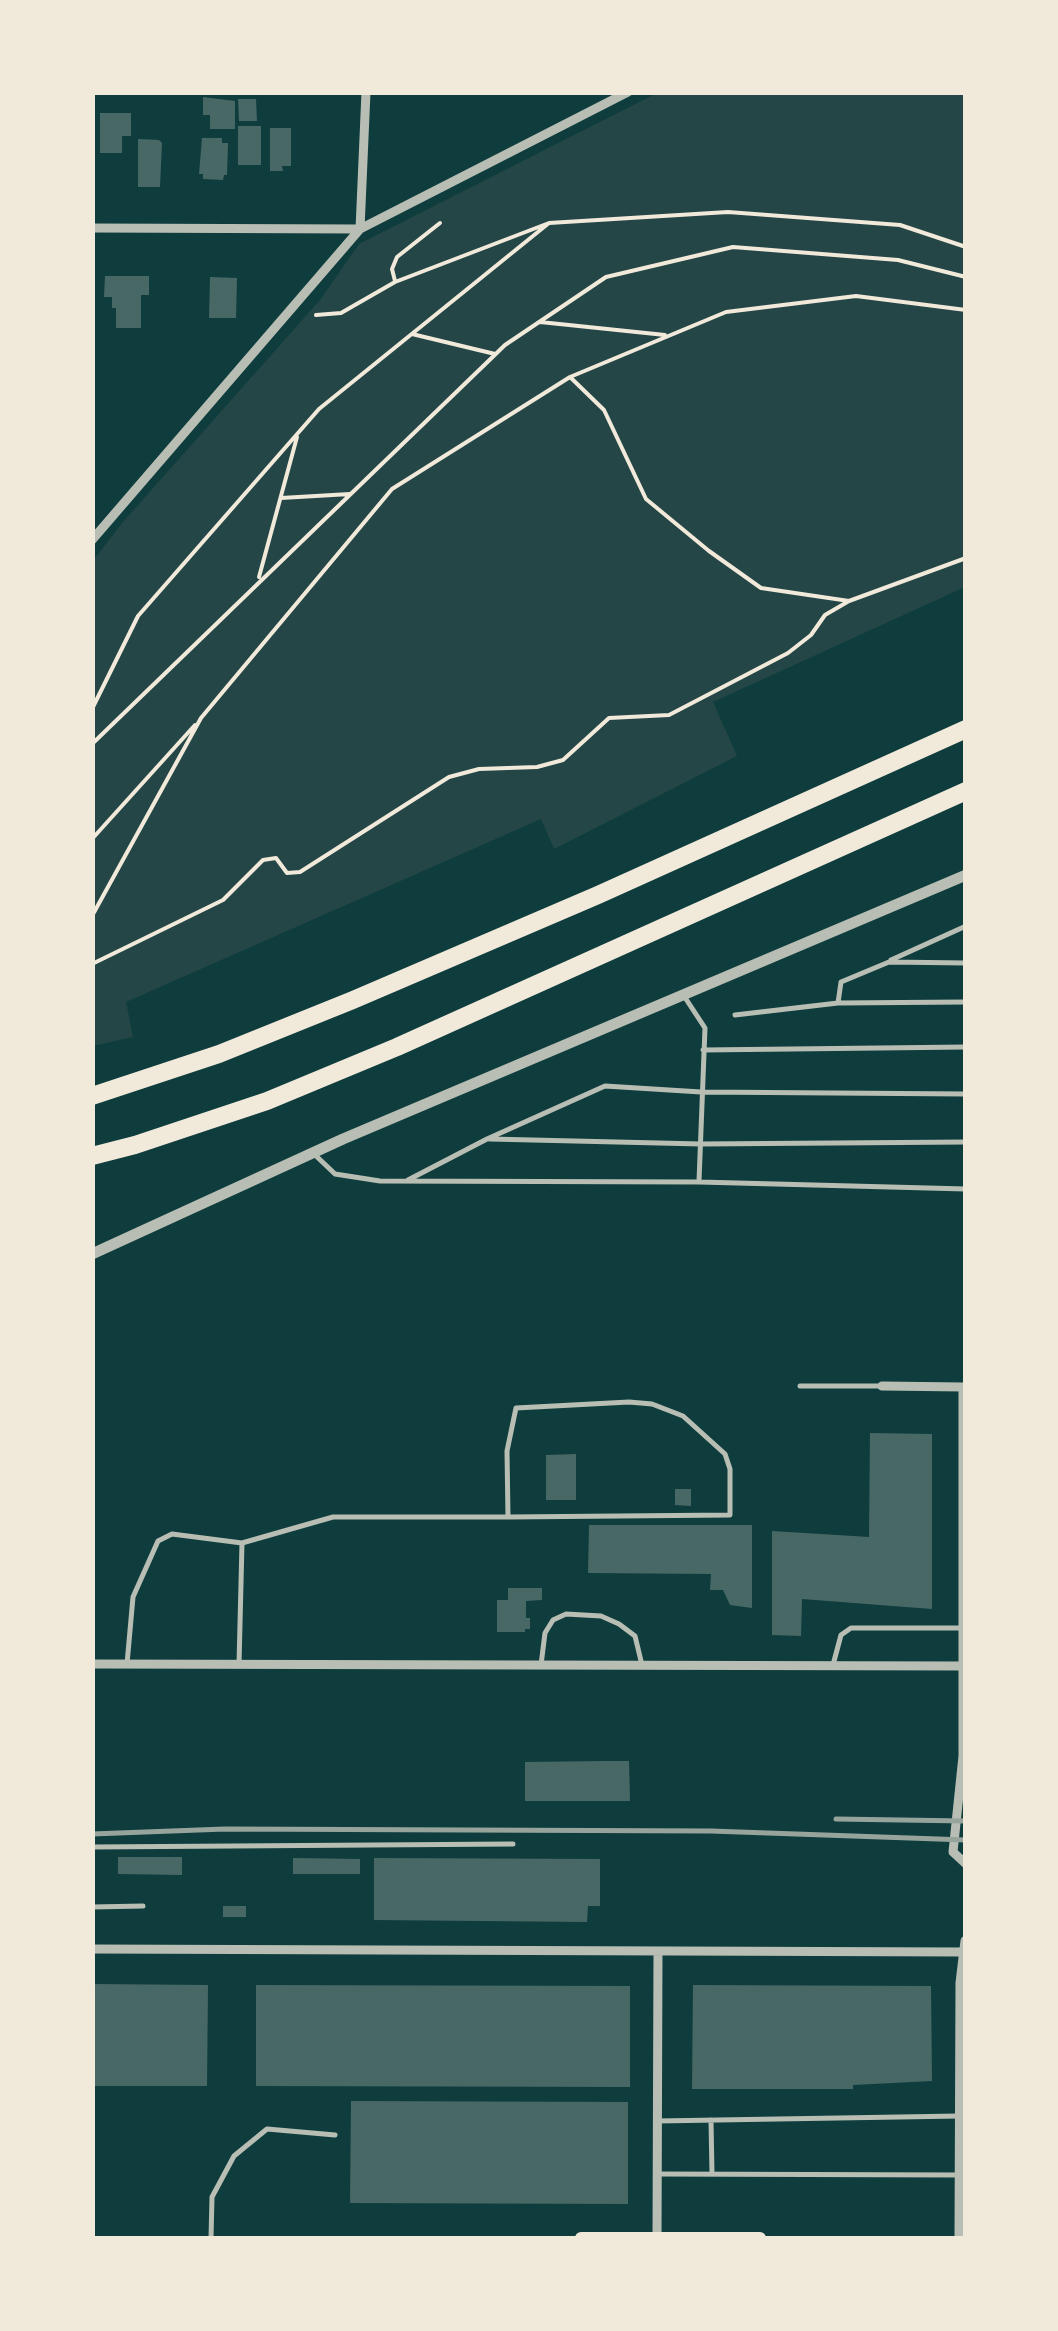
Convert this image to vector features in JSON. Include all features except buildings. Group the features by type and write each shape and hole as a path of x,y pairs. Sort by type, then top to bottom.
{"highway":[{"path":"598,896 966,716"},
{"path":"92,1096 219,1054 598,896 966,729"},
{"path":"92,1156 135,1146 267,1101 397,1048 966,791"}],"main road":[{"path":"582,2238 760,2238"}],"street":[{"path":"360,229 366,92"},
{"path":"92,540 360,229 628,92"},
{"path":"92,228 360,229"},
{"path":"92,1254 313,1153 966,875"},
{"path":"882,1386 963,1386 962,1756 952,1852 966,1864"},
{"path":"92,1664 963,1666"},
{"path":"960,2238 966,1942"},
{"path":"92,1949 965,1952"},
{"path":"657,2238 658,1951"}],"lane":[{"path":"838,1003 840,982 966,926"},
{"path":"889,962 966,963"},
{"path":"684,996 705,1028 700,1182"},
{"path":"735,1015 838,1003 966,1002"},
{"path":"702,1050 966,1047"},
{"path":"406,1181 605,1086 700,1092 966,1094"},
{"path":"487,1140 700,1144 966,1142"},
{"path":"313,1153 334,1174 406,1181 966,1188"},
{"path":"800,1386 882,1386"},
{"path":"127,1664 132,1597 158,1542 172,1534 242,1543 262,1540 322,1518 508,1517 730,1515 730,1469 725,1454 683,1416 652,1404 516,1408 507,1452 508,1517"},
{"path":"239,1664 242,1543"},
{"path":"541,1665 545,1633 553,1620 566,1614 601,1616 620,1624 634,1636 642,1665"},
{"path":"833,1666 840,1635 851,1628 963,1628"},
{"path":"92,1847 513,1844"},
{"path":"92,1906 142,1906"},
{"path":"657,2121 960,2116"},
{"path":"712,2120 712,2174"},
{"path":"212,2238 212,2196 234,2156 268,2129 335,2136"},
{"path":"657,2174 960,2175"}],"path":[{"path":"316,315 341,313 396,282 549,223 728,212 900,225 966,247"},
{"path":"396,282 392,269 397,256 440,223"},
{"path":"92,709 138,616 319,408 549,223"},
{"path":"92,744 495,354 606,277 733,247 898,260 966,277"},
{"path":"92,838 201,718 392,489 570,377 726,312 856,296 966,310"},
{"path":"540,322 670,335"},
{"path":"411,334 495,354"},
{"path":"570,377 604,410 646,499 709,551 762,588 849,601"},
{"path":"258,582 299,432"},
{"path":"281,498 350,494"},
{"path":"92,964 223,900 263,860 276,858 287,873 300,872 435,784 479,769 537,767 562,760 609,718 669,715 788,654 811,635 825,615 849,601 966,558"},
{"path":"92,916 201,718"}],"shaded area":[{"path":"657,93 965,93 965,587 713,702 737,756 554,849 541,819 126,1002 133,1037 93,1046 92,562 320,300 359,244"}],"railway":[{"path":"836,1819 966,1821"},
{"path":"92,1834 225,1829 711,1831 966,1840"}]}
